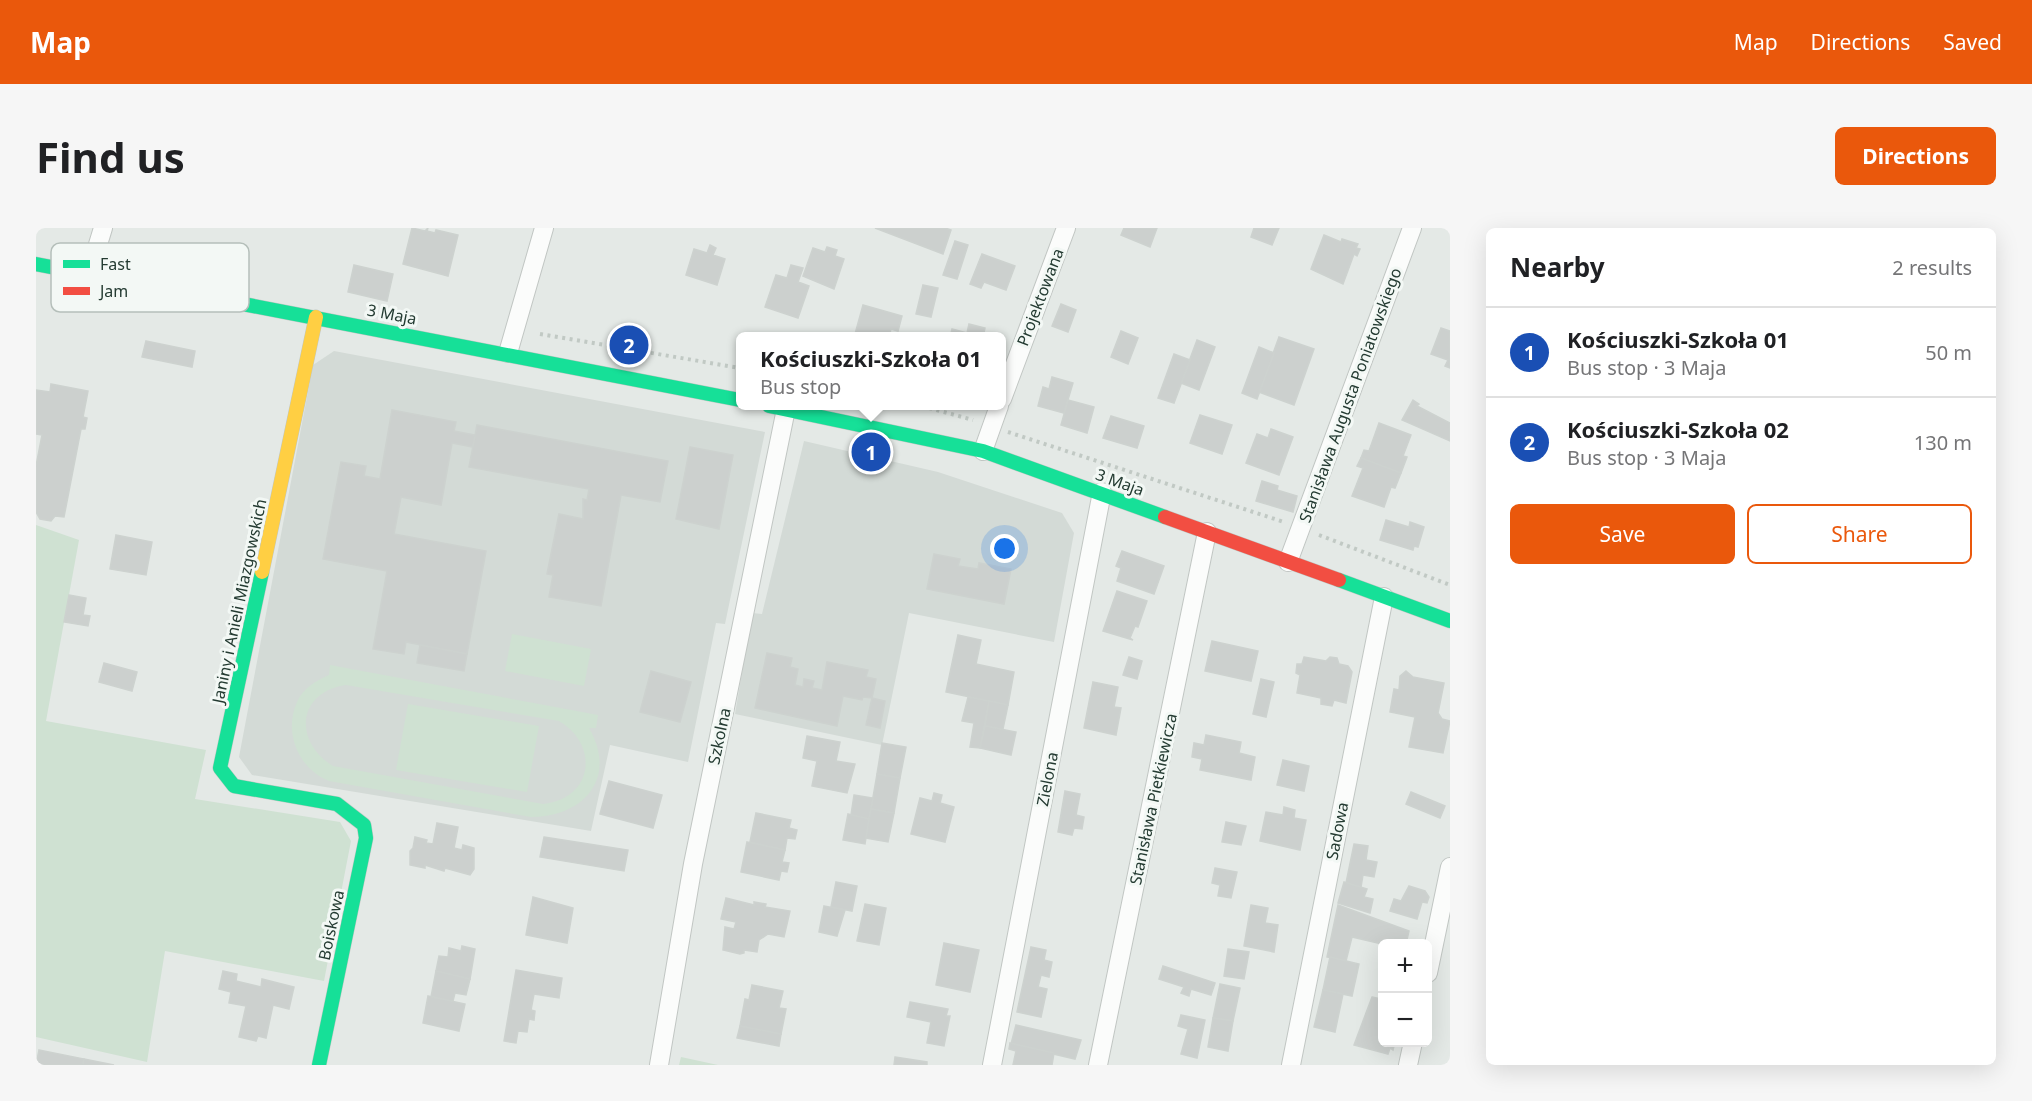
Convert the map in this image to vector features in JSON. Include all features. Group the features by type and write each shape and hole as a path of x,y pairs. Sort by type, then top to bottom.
{"street":[{"path":"98,243 103,228"},
{"path":"508,353 544,228"},
{"name":"Projektowana","path":"1006,388 1066,228"},
{"name":"Stanisława Augusta Poniatowskiego","path":"1288,562 1412,228"},
{"name":"3 Maja","path":"36,264 51,267"},
{"name":"3 Maja","path":"249,304 736,399"},
{"name":"Janiny i Anieli Miazgowskich","path":"316,317 220,768 226,779 234,786 336,804"},
{"name":"Szkolna","path":"659,1065 693,864 777,410"},
{"name":"3 Maja","path":"792,410 983,451 1102,492 1450,621"},
{"path":"983,451 997,410"},
{"name":"Zielona","path":"992,1065 1102,492"},
{"name":"Stanisława Pietkiewicza","path":"1098,1065 1207,532"},
{"name":"Sadowa","path":"1291,1065 1384,597"},
{"name":"Boiskowa","path":"319,1065 366,838 364,825 336,804"},
{"path":"1432,954 1450,867"},
{"path":"1408,1065 1412,1047"}],"path":[{"path":"557,336 736,368"},
{"path":"938,410 1301,528 1450,585"}],"shaded area":[{"path":"334,351 765,432 725,624 716,623 688,762 610,745 591,831 252,775 239,757 313,365"},
{"path":"804,441 938,472 1062,513 1074,533 1054,642 909,613 882,745 735,714 752,613 762,614"}],"green space":[{"path":"36,525 79,540 46,721 206,750 195,799 340,822 351,841 324,981 165,951 147,1062 36,1037"},
{"path":"512,634 591,649 584,686 505,671"},
{"path":"330,665 598,715 596,728 589,728 597,746 600,763 597,778 591,791 580,802 550,815 531,817 329,781 309,768 302,759 296,749 292,726 297,702 303,693 315,682 329,675","holes":["346,685 559,721 572,731 581,743 585,756 585,770 581,782 572,792 560,800 543,804 333,766 320,756 311,744 306,719 310,707 318,697"]},
{"path":"408,704 539,726 527,792 396,770"},
{"path":"681,1057 718,1065 679,1065"}],"building":[{"path":"412,228 425,231 428,228 427,231 435,233 436,230 458,235 448,276 403,264"},
{"path":"875,228 945,228 951,230 943,254"},
{"path":"1124,228 1157,228 1150,247 1121,235"},
{"path":"1254,228 1279,228 1272,245 1251,237"},
{"path":"1324,235 1341,242 1342,239 1358,244 1356,248 1360,249 1357,256 1354,254 1343,284 1311,269"},
{"path":"955,241 968,245 957,279 943,275"},
{"path":"710,245 716,248 713,255 725,259 717,285 686,275 694,249 707,253"},
{"path":"827,247 837,250 835,256 844,259 834,289 803,276 813,248 825,252"},
{"path":"982,254 1015,266 1006,290 984,282 981,288 970,284"},
{"path":"354,265 393,274 387,301 348,292"},
{"path":"791,265 803,268 798,282 809,286 798,318 765,307 776,275 787,278"},
{"path":"923,285 938,288 931,317 916,314"},
{"path":"1061,304 1076,310 1068,332 1052,326"},
{"path":"863,305 902,316 898,331 891,329 890,332 856,332"},
{"path":"969,324 985,328 984,332 967,332"},
{"path":"1441,328 1450,331 1450,368 1445,366 1448,360 1431,354"},
{"path":"1121,331 1138,338 1128,364 1111,357"},
{"path":"1279,337 1314,349 1294,405 1259,392"},
{"path":"1197,340 1215,347 1199,390 1181,383"},
{"path":"146,341 195,351 192,367 142,357"},
{"path":"1259,347 1274,353 1257,399 1242,393"},
{"path":"1174,354 1190,360 1174,403 1158,398"},
{"path":"1052,377 1073,383 1064,413 1038,406 1043,387 1049,389"},
{"path":"51,384 88,391 83,417 87,418 85,429 81,429 64,517 55,516 51,521 40,519 36,512 36,466 42,435 36,434 36,390 50,392"},
{"path":"1068,400 1094,407 1087,433 1061,425"},
{"path":"1413,400 1419,404 1417,406 1450,423 1450,441 1402,420"},
{"path":"392,410 456,422 454,431 475,435 473,447 452,443 441,505 401,497 394,534 486,551 467,654 406,642 404,654 373,649 387,571 323,559 341,462 366,466 364,476 380,479"},
{"path":"1200,415 1232,425 1222,454 1190,443"},
{"path":"1111,416 1144,426 1137,448 1103,438"},
{"path":"1379,423 1411,435 1403,456 1407,457 1401,473 1361,458 1364,450 1369,451"},
{"path":"477,425 668,461 660,502 621,495 601,606 549,597 553,575 547,574 559,514 583,519 583,499 587,500 589,489 469,467"},
{"path":"1271,429 1293,437 1279,475 1246,463 1257,434 1268,438"},
{"path":"690,447 733,455 719,529 676,519"},
{"path":"1361,458 1401,473 1395,488 1391,487 1384,507 1352,496 1363,468 1357,466"},
{"path":"1262,481 1278,486 1277,490 1297,496 1293,512 1256,501"},
{"path":"1386,520 1409,527 1410,522 1424,527 1418,547 1414,546 1413,550 1380,540"},
{"path":"116,535 152,542 146,575 110,569"},
{"path":"1122,551 1164,566 1154,594 1117,581 1121,568 1116,566"},
{"path":"934,554 960,559 958,566 978,569 979,563 1011,569 1004,604 927,589"},
{"path":"1117,591 1147,601 1138,627 1135,626 1130,638 1133,640 1103,631"},
{"path":"69,595 86,598 83,615 90,616 88,626 64,622"},
{"path":"958,635 981,640 976,664 1014,672 1008,705 946,692"},
{"path":"1212,641 1258,651 1251,681 1205,671"},
{"path":"420,645 467,654 464,671 417,663"},
{"path":"767,653 792,658 790,667 798,669 795,685 803,687 804,679 814,681 812,688 822,690 827,662 868,670 866,677 876,679 872,698 863,697 862,700 843,696 837,726 755,708"},
{"path":"1129,657 1142,661 1137,679 1123,675"},
{"path":"1304,657 1326,661 1330,657 1337,658 1339,664 1348,666 1352,672 1346,703 1334,700 1332,706 1321,704 1321,698 1297,693 1300,675 1296,673 1297,664 1302,664"},
{"path":"104,663 137,672 132,691 99,682"},
{"path":"651,671 691,682 680,722 640,712"},
{"path":"1406,671 1413,677 1444,683 1438,713 1442,719 1450,721 1443,753 1409,747 1415,717 1390,712 1394,689 1399,690 1400,676"},
{"path":"1261,679 1274,682 1266,717 1253,714"},
{"path":"1093,682 1118,687 1114,707 1121,708 1116,735 1084,728"},
{"path":"968,697 989,701 980,748 970,747 974,723 962,721"},
{"path":"872,698 885,701 880,728 866,725"},
{"path":"989,701 1008,705 1003,729 985,726"},
{"path":"985,726 1016,732 1011,755 980,748"},
{"path":"1206,735 1241,742 1239,753 1255,757 1251,780 1200,770 1202,759 1192,757 1194,743 1204,745"},
{"path":"807,736 840,742 836,761 855,764 847,793 812,786 817,761 803,758"},
{"path":"882,743 906,747 900,778 877,774"},
{"path":"1283,760 1309,766 1304,791 1277,785"},
{"path":"877,774 900,778 894,813 871,809"},
{"path":"609,781 662,795 653,828 600,814"},
{"path":"1065,791 1080,794 1076,815 1084,817 1082,829 1074,828 1072,835 1058,832"},
{"path":"1411,792 1445,806 1440,818 1406,804"},
{"path":"934,793 942,795 940,803 954,807 945,842 911,834 920,798 932,801"},
{"path":"854,795 873,798 869,819 851,815"},
{"path":"1284,807 1295,810 1294,818 1306,820 1300,850 1260,841 1266,812 1283,815"},
{"path":"871,809 894,813 888,842 865,838"},
{"path":"756,813 791,820 789,828 797,830 795,839 787,838 785,850 750,842"},
{"path":"848,814 869,819 865,844 843,840"},
{"path":"1226,822 1246,826 1241,845 1222,842"},
{"path":"437,823 458,827 454,848 462,850 463,845 474,848 474,869 470,875 445,868 444,871 425,865 425,868 410,865 410,851 413,848 415,837 433,844"},
{"path":"544,837 628,850 624,871 540,857"},
{"path":"747,842 785,850 782,862 789,863 787,872 781,871 779,880 741,872"},
{"path":"1354,844 1368,846 1366,860 1377,862 1374,877 1363,875 1361,887 1346,883"},
{"path":"1215,868 1237,872 1231,898 1218,896 1220,885 1212,883"},
{"path":"836,882 857,886 852,911 831,907"},
{"path":"1344,882 1367,889 1364,897 1373,899 1370,913 1338,903"},
{"path":"1409,886 1425,891 1429,897 1427,903 1422,902 1417,919 1390,911 1394,899 1401,901"},
{"path":"533,897 573,908 567,943 526,935"},
{"path":"726,898 754,905 754,902 766,904 765,907 790,911 784,937 768,934 759,940 757,952 744,950 744,953 740,954 723,950 725,927 734,929 736,922 721,919"},
{"path":"865,904 886,908 879,945 857,941"},
{"path":"1251,905 1268,908 1265,923 1278,925 1274,952 1244,946"},
{"path":"1338,905 1409,931 1407,939 1378,939 1378,943 1352,937 1346,961 1327,957"},
{"path":"824,906 845,910 837,936 819,932"},
{"path":"944,943 979,950 970,992 936,985"},
{"path":"462,946 475,949 470,979 436,971 439,956 448,957 449,948 461,951"},
{"path":"1031,947 1046,950 1044,960 1052,962 1049,977 1041,975 1038,987 1047,989 1041,1017 1017,1012"},
{"path":"1228,949 1249,952 1244,979 1224,976"},
{"path":"1330,957 1359,964 1352,996 1323,990"},
{"path":"1163,966 1215,983 1211,995 1191,989 1189,996 1181,993 1184,987 1159,979"},
{"path":"516,970 562,978 559,998 534,994 531,1010 535,1011 534,1020 529,1019 527,1032 518,1031 516,1043 504,1041"},
{"path":"223,971 237,974 236,981 261,987 262,979 294,987 289,1009 273,1005 266,1038 258,1036 256,1041 239,1037 246,1006 229,1003 231,992 219,989"},
{"path":"436,971 470,979 466,995 455,993 453,1001 431,997"},
{"path":"1220,984 1240,988 1233,1021 1213,1018"},
{"path":"752,985 783,991 779,1008 786,1009 781,1034 740,1026 745,999 749,1000"},
{"path":"1323,990 1343,994 1335,1032 1314,1027"},
{"path":"428,996 465,1004 459,1031 423,1023"},
{"path":"1372,997 1378,998 1378,1047 1394,1047 1393,1050 1390,1048 1388,1054 1354,1045"},
{"path":"910,1002 948,1009 946,1016 950,1016 944,1046 927,1043 931,1022 907,1017"},
{"path":"1181,1015 1205,1020 1197,1058 1181,1054 1188,1029 1178,1026"},
{"path":"1213,1018 1233,1021 1228,1051 1208,1047"},
{"path":"1016,1025 1081,1040 1075,1059 1011,1044"},
{"path":"740,1026 781,1034 779,1046 737,1038"},
{"path":"1010,1043 1054,1053 1052,1065 1013,1065 1016,1051 1009,1049"},
{"path":"39,1050 84,1059 83,1065 36,1065"},
{"path":"895,1057 927,1062 927,1065 894,1065"},
{"path":"84,1059 114,1065 83,1065"}],"traffic: fast":[{"path":"36,264 51,267"},
{"path":"249,305 736,399"},
{"path":"788,410 983,451 1165,517"},
{"path":"262,572 220,768 234,786 337,804 364,825 366,838 319,1065"},
{"path":"1339,580 1450,621"}],"traffic: slow":[{"path":"262,572 316,317"}],"traffic: jam":[{"path":"1165,517 1339,580"}],"place":[{"name":"Kościuszki-Szkoła 02","path":"629,345"},
{"name":"Kościuszki-Szkoła 01","path":"871,452"}]}
